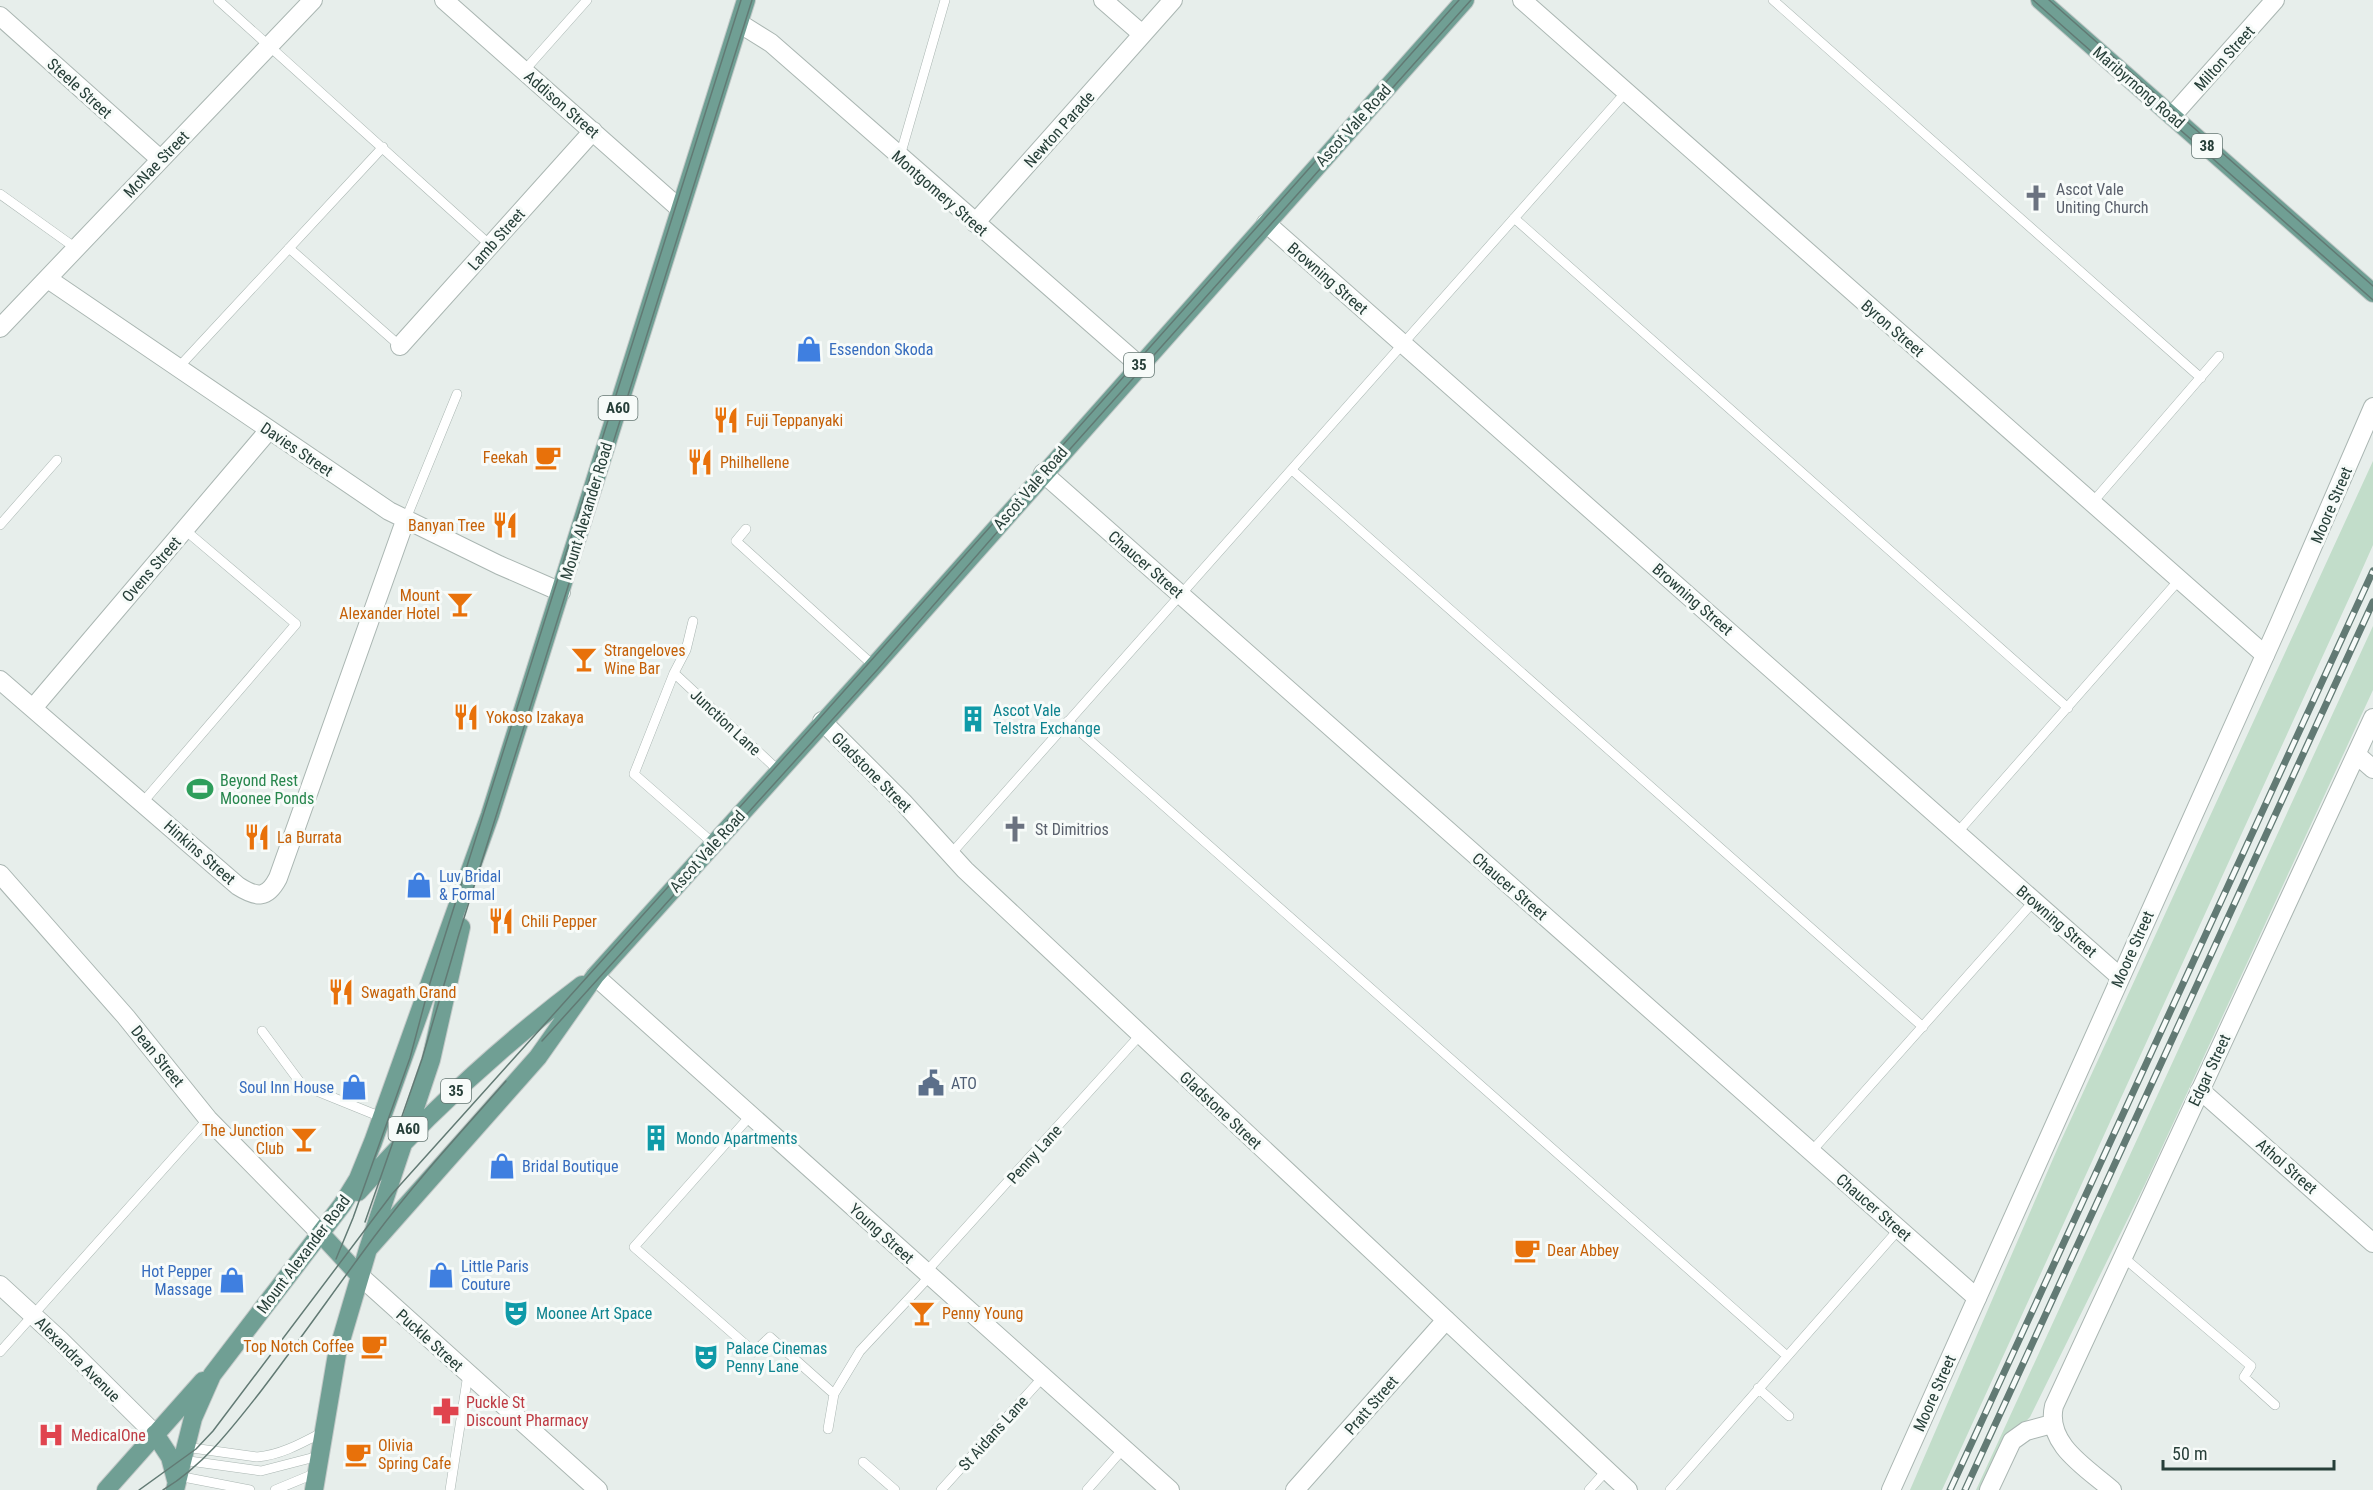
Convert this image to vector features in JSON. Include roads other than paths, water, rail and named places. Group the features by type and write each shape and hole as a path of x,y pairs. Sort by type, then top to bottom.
{"main road":[{"name":"Mount Alexander Road","path":"179,1471 200,1400 224,1358 326,1228 361,1172 490,815 746,0"},
{"name":"Ascot Vale Road","path":"368,1249 538,1057 595,976 822,721 874,666 1465,0"},
{"name":"Maribyrnong Road","path":"2040,0 2373,293"},
{"name":"Mount Alexander Road","path":"316,1473 332,1374 368,1249 430,1060 459,934 490,815"},
{"name":"Ascot Vale Road","path":"326,1228 451,1095 516,1038 595,976"},
{"name":"Puckle Street","path":"326,1228 360,1276"},
{"path":"106,1490 224,1358"},
{"path":"155,1434 179,1471"}],"street":[{"name":"McNae Street","path":"0,328 314,0"},
{"name":"Addison Street","path":"444,0 680,209"},
{"path":"1103,0 1143,34"},
{"name":"Newton Parade","path":"975,224 1173,0"},
{"name":"Byron Street","path":"1522,0 2265,655"},
{"name":"Milton Street","path":"2172,116 2275,0"},
{"name":"Steele Street","path":"0,16 160,159"},
{"name":"Montgomery Street","path":"739,23 771,43 975,224 1139,365"},
{"name":"Lamb Street","path":"400,346 593,131"},
{"name":"Browning Street","path":"1266,223 2120,976"},
{"name":"Davies Street","path":"48,279 177,369 405,521 561,592"},
{"name":"Moore Street","path":"1891,1490 2265,655 2373,407"},
{"name":"Ovens Street","path":"33,708 269,430"},
{"name":"Chaucer Street","path":"1043,473 1977,1298"},
{"name":"Hinkins Street","path":"0,680 238,886 256,895 262,895 271,889 278,878 405,521"},
{"name":"Edgar Street","path":"2052,1424 2051,1416 2058,1397 2373,718"},
{"name":"Gladstone Street","path":"822,721 903,802 950,855 1628,1490"},
{"path":"2357,755 2373,769"},
{"name":"Dean Street","path":"0,874 126,1017 208,1119 326,1228"},
{"name":"Young Street","path":"595,976 1170,1490"},
{"name":"Athol Street","path":"2200,1090 2373,1243"},
{"name":"Puckle Street","path":"360,1276 598,1490"},
{"name":"Alexandra Avenue","path":"0,1285 155,1434"},
{"name":"Pratt Street","path":"1295,1490 1446,1320"},
{"path":"1989,1490 2012,1441 2026,1431 2052,1424 2060,1443 2112,1490"}],"lane":[{"path":"218,0 490,245"},
{"path":"524,71 587,0"},
{"path":"900,157 945,0"},
{"path":"1773,0 2201,378"},
{"path":"950,855 1626,92"},
{"path":"177,369 383,147"},
{"path":"0,194 77,249"},
{"path":"1514,218 2067,708"},
{"path":"289,248 400,346"},
{"path":"2092,503 2219,356"},
{"path":"405,521 456,394"},
{"path":"0,525 57,460"},
{"path":"1292,470 1923,1027"},
{"path":"746,529 736,541 874,666"},
{"path":"143,802 296,624 185,530"},
{"path":"1957,833 2179,580"},
{"path":"693,621 686,650 674,673 634,774 714,844"},
{"name":"Junction Lane","path":"674,673 778,771"},
{"path":"1068,721 1786,1356"},
{"path":"1811,1152 2034,901"},
{"path":"262,1031 302,1085 381,1117"},
{"name":"Penny Lane","path":"834,1394 860,1351 1141,1034"},
{"path":"751,1114 634,1246 754,1352 770,1337 834,1394 828,1429"},
{"path":"0,1352 208,1119"},
{"path":"1670,1490 1899,1229"},
{"path":"2123,1257 2251,1366 2244,1377 2275,1405"},
{"path":"450,1490 468,1374"},
{"name":"St Aidans Lane","path":"941,1490 1044,1376"},
{"path":"1758,1388 1789,1416"},
{"path":"179,1471 268,1456 323,1432"},
{"path":"1087,1490 1123,1449"},
{"path":"863,1462 895,1490"},
{"path":"179,1471 316,1473"},
{"path":"179,1471 216,1485 250,1490"},
{"path":"1589,1490 1606,1471"},
{"path":"275,1490 316,1473"}],"tram line":[{"path":"336,1259 410,1058 430,983 741,0"},
{"path":"365,1222 422,1059 459,934 752,0"},
{"path":"139,1490 196,1449 213,1431 392,1194 819,719 1459,0"},
{"path":"542,1041 878,669 1046,476 1471,0"},
{"path":"2033,0 2373,300"},
{"path":"2049,0 2373,286"},
{"path":"163,1490 192,1469 228,1432 390,1217 506,1081"}],"railway":[{"path":"1950,1490 2373,571"},
{"path":"1965,1490 2373,602"}],"place":[{"name":"Ascot Vale Uniting Church","path":"2036,198"},
{"name":"Essendon Skoda","path":"809,349"},
{"name":"Fuji Teppanyaki","path":"726,420"},
{"name":"Feekah","path":"548,457"},
{"name":"Philhellene","path":"700,462"},
{"name":"Banyan Tree","path":"505,525"},
{"name":"Mount Alexander Hotel","path":"460,604"},
{"name":"Strangeloves Wine Bar","path":"584,659"},
{"name":"Yokoso Izakaya","path":"466,717"},
{"name":"Ascot Vale Telstra Exchange","path":"973,719"},
{"name":"Beyond Rest Moonee Ponds","path":"200,789"},
{"name":"St Dimitrios","path":"1015,829"},
{"name":"La Burrata","path":"257,837"},
{"name":"Luv Bridal & Formal","path":"419,885"},
{"name":"Chili Pepper","path":"501,921"},
{"name":"Swagath Grand","path":"341,992"},
{"name":"ATO","path":"931,1083"},
{"name":"Soul Inn House","path":"354,1087"},
{"name":"Mondo Apartments","path":"656,1138"},
{"name":"The Junction Club","path":"304,1139"},
{"name":"Bridal Boutique","path":"502,1166"},
{"name":"Dear Abbey","path":"1527,1250"},
{"name":"Little Paris Couture","path":"441,1275"},
{"name":"Hot Pepper Massage","path":"232,1280"},
{"name":"Moonee Art Space","path":"516,1313"},
{"name":"Penny Young","path":"922,1313"},
{"name":"Top Notch Coffee","path":"374,1346"},
{"name":"Palace Cinemas Penny Lane","path":"706,1357"},
{"name":"Puckle St Discount Pharmacy","path":"446,1411"},
{"name":"MedicalOne","path":"51,1435"},
{"name":"Olivia Spring Cafe","path":"358,1454"}]}
